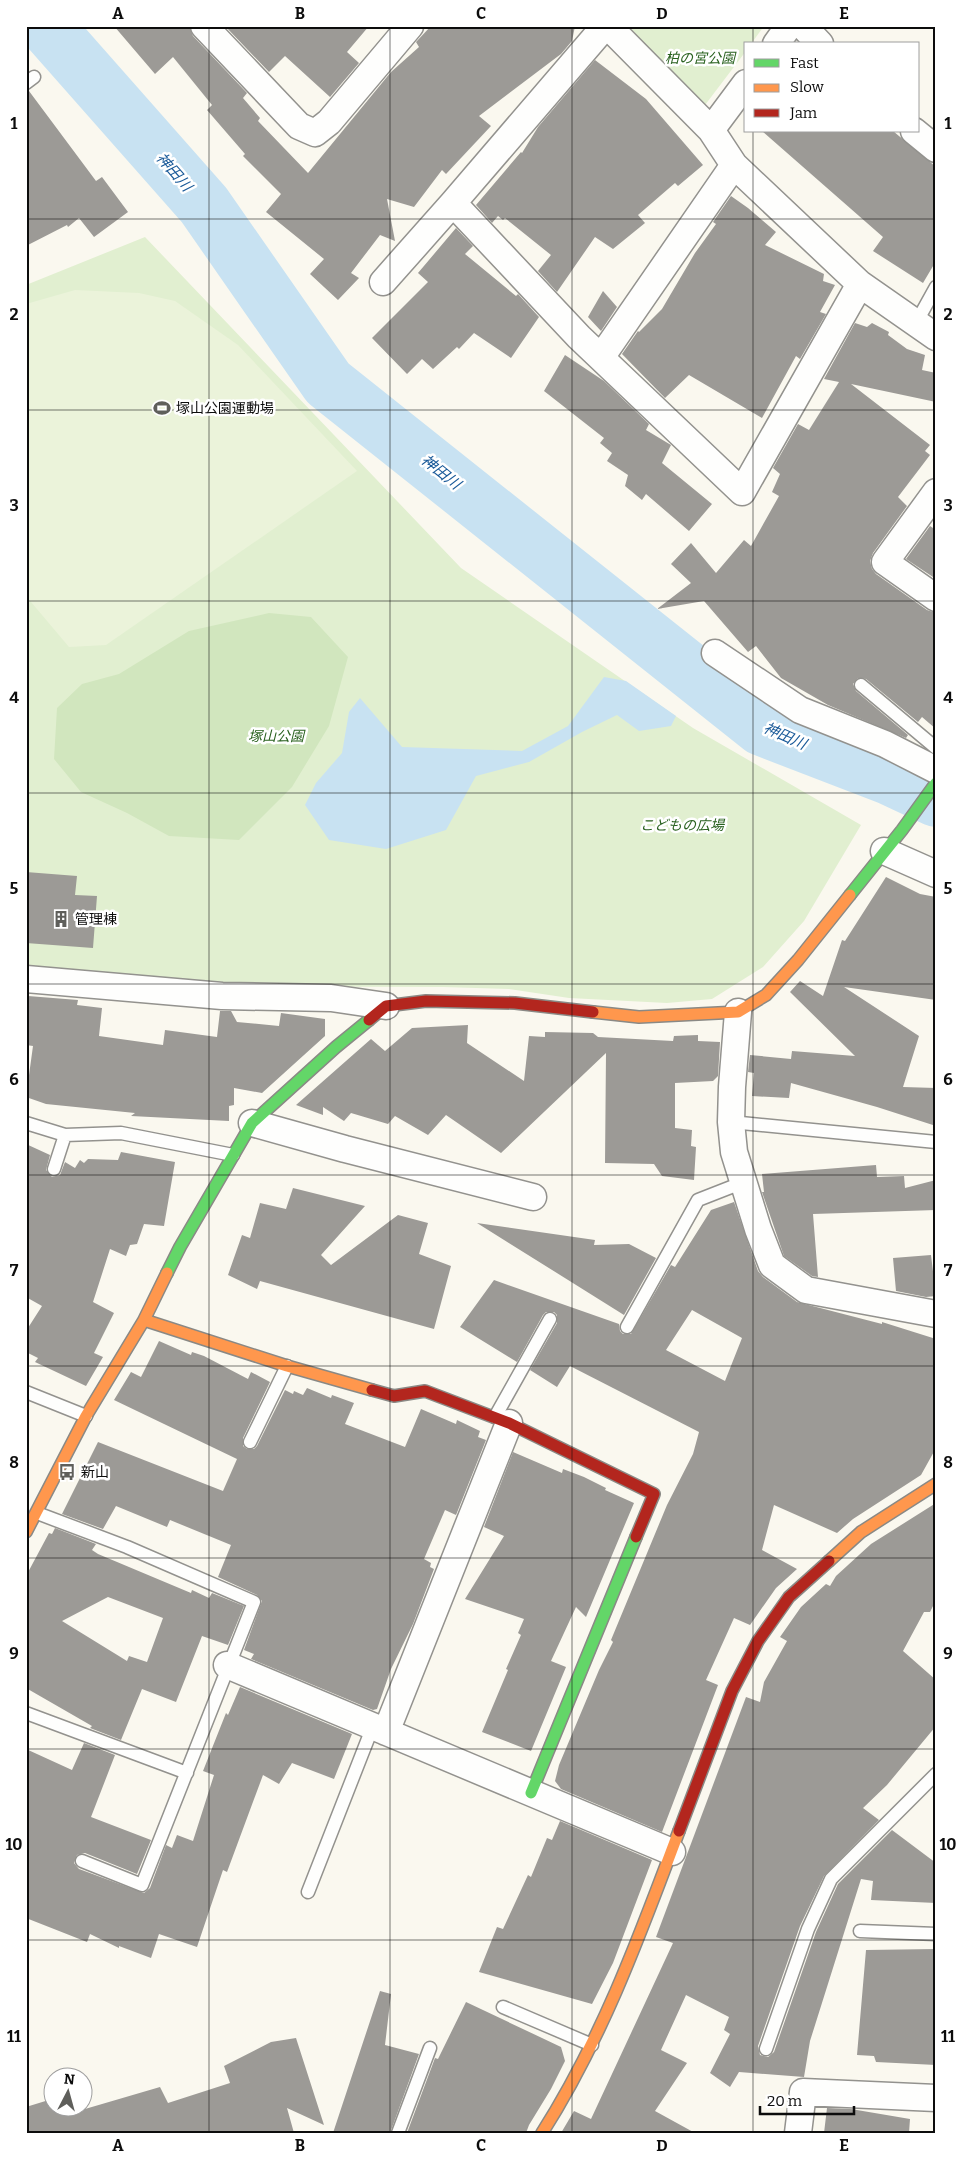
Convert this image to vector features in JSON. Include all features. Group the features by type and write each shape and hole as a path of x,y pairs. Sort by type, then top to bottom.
{"street":[{"path":"204,26 299,126 315,132 329,122 410,26"},
{"path":"383,282 607,26 711,130 734,165 860,284 926,330"},
{"path":"777,42 789,26"},
{"path":"803,26 818,42"},
{"path":"711,130 744,86"},
{"path":"915,132 936,149"},
{"path":"602,356 734,165"},
{"path":"453,203 579,337 602,356 742,492 860,284"},
{"path":"936,492 885,562 936,598"},
{"path":"714,653 800,710 885,744 936,770"},
{"path":"26,979 222,996 331,998 386,1006 426,1001 515,1003 639,1017 738,1012 766,995 798,960 910,819 936,783"},
{"path":"884,851 936,874"},
{"path":"26,1532 86,1416 144,1320 180,1246 252,1122 336,1047 386,1006"},
{"path":"738,1012 732,1122 734,1152 758,1229 772,1265 806,1290 936,1314"},
{"path":"252,1122 345,1149 533,1197"},
{"path":"144,1320 287,1366 394,1396 426,1391 502,1420 654,1494 531,1793"},
{"path":"379,1729 502,1420"},
{"path":"542,2133 565,2097 592,2045 627,1969 732,1691 758,1642 789,1596 861,1532 936,1484"},
{"path":"227,1665 672,1852"},
{"path":"798,2133 803,2092 936,2098"}],"lane":[{"path":"926,330 936,287"},
{"path":"861,685 936,748"},
{"path":"732,1122 936,1142"},
{"path":"26,1123 65,1136 121,1134 233,1155"},
{"path":"54,1169 65,1136"},
{"path":"627,1327 698,1200 744,1182"},
{"path":"502,1420 550,1320"},
{"path":"250,1442 287,1366"},
{"path":"26,1392 86,1416"},
{"path":"36,1513 127,1547 254,1602 227,1665 187,1773 142,1885 82,1861"},
{"path":"26,1713 187,1773"},
{"path":"308,1892 379,1729"},
{"path":"766,2049 808,1928 831,1878 936,1774"},
{"path":"860,1931 936,1934"},
{"path":"503,2007 592,2045"},
{"path":"398,2133 430,2048"}],"green space":[{"name":"柏の宮公園","path":"629,26 764,26 752,42 744,42 744,54 702,109"},
{"name":"塚山公園","path":"145,237 461,568 693,728 861,825 804,921 763,967 712,999 667,1003 569,998 509,989 443,987 71,986 26,983 26,285"},
{"name":"塚山公園運動場","path":"75,290 139,293 175,301 238,345 357,471 106,645 69,647 26,596 26,304"},
{"path":"269,613 311,617 348,657 329,726 292,787 239,840 169,836 127,813 81,792 54,759 57,708 82,684 119,674 189,631"}],"water":[{"path":"604,677 626,681 676,716 671,726 639,731 617,715 529,762 476,776 446,830 386,849 329,840 305,805 316,783 342,753 349,712 360,698 402,747 522,751 568,726"}],"building":[{"path":"114,26 189,26 193,36 247,93 243,98 260,118 258,121 308,173 391,72 419,47 416,42 431,26 575,26 572,41 561,54 479,116 491,126 446,174 442,170 414,207 387,199 395,241 380,235 351,273 359,278 338,300 310,274 324,259 266,212 281,194 243,156 245,154 207,110 212,105 173,57 155,74"},
{"path":"225,26 369,26 347,52 359,63 330,97 285,56 269,72"},
{"path":"595,60 646,99 703,165 678,186 675,183 638,215 645,223 613,249 595,237 557,292 538,271 551,255 505,218 503,220 498,216 492,223 476,205 522,153 538,127"},
{"path":"26,91 29,91 96,181 102,177 128,212 94,237 79,218 68,227 67,225 26,246"},
{"path":"763,132 894,132 936,167 936,261 923,283 873,251 883,237"},
{"path":"731,196 776,232 765,245 824,274 823,281 835,285 820,312 826,314 800,359 796,356 762,418 689,375 665,398 622,354 638,331 662,309 695,253 716,224 713,222"},
{"path":"456,228 473,246 465,254 516,296 518,294 539,317 511,358 474,333 459,349 457,347 433,369 422,359 407,374 372,338 428,282 418,273"},
{"path":"603,291 617,307 601,331 588,317"},
{"path":"855,323 867,327 872,323 889,332 888,335 907,349 925,355 922,370 936,373 936,402 851,384 930,445 925,451 930,455 898,497 907,506 873,553 870,561 872,569 876,574 927,610 936,613 936,729 922,717 918,722 866,679 858,678 853,684 856,691 908,735 906,738 828,705 781,678 756,646 748,652 704,601 657,609 691,583 671,564 691,543 716,573 744,540 751,546 779,496 772,492 780,474 773,468 798,424 809,430 839,382 824,379"},
{"path":"565,355 604,381 649,424 646,430 671,445 662,463 712,504 689,531 646,494 642,500 625,486 628,475 607,461 612,453 600,443 604,438 544,391"},
{"path":"930,526 936,530 936,579 906,559"},
{"name":"管理棟","path":"26,872 77,876 75,895 97,896 93,948 26,943"},
{"path":"886,877 920,894 936,897 936,1000 844,987 919,1036 903,1087 936,1088 936,1126 791,1083 789,1098 752,1096 754,1073 748,1072 750,1055 791,1059 792,1051 855,1056 790,992 800,981 823,996 842,940 845,941"},
{"path":"28,996 78,1000 77,1005 102,1008 99,1036 163,1045 165,1030 217,1037 220,1011 231,1011 237,1022 279,1026 281,1013 325,1019 325,1036 262,1093 234,1088 234,1105 229,1106 229,1121 131,1116 135,1113 46,1104 26,1097 33,1046 26,1045"},
{"path":"468,1025 467,1043 524,1081 529,1036 545,1037 545,1032 593,1033 598,1037 673,1041 674,1036 698,1035 698,1041 720,1042 718,1076 713,1081 675,1083 675,1128 692,1130 691,1146 696,1147 694,1180 662,1176 654,1164 605,1163 606,1053 501,1153 446,1115 428,1135 395,1116 388,1124 351,1113 344,1121 323,1107 323,1115 296,1105 371,1039 385,1051 412,1028"},
{"path":"26,1144 50,1155 46,1170 52,1177 60,1175 65,1162 75,1168 80,1160 84,1163 88,1159 118,1160 121,1152 175,1162 164,1226 144,1224 137,1244 130,1245 126,1256 110,1249 93,1302 114,1313 94,1353 103,1357 86,1386 35,1362 38,1358 26,1352 26,1331 42,1306 26,1297"},
{"path":"876,1165 877,1177 904,1176 905,1188 936,1180 936,1210 813,1214 818,1277 812,1276 784,1256 762,1192 764,1192 762,1174"},
{"path":"293,1188 365,1206 321,1255 331,1265 398,1215 428,1223 419,1254 451,1266 434,1329 260,1281 257,1289 228,1275 242,1235 250,1238 260,1203 286,1209"},
{"path":"734,1202 758,1271 763,1277 797,1302 882,1324 882,1322 936,1339 936,1448 921,1475 853,1519 837,1533 774,1505 762,1550 797,1569 776,1588 750,1625 734,1618 706,1680 718,1685 662,1832 561,1789 555,1781 559,1765 599,1670 613,1642 611,1640 667,1505 693,1454 699,1432 570,1366 557,1387 530,1370 557,1323 557,1315 554,1312 546,1312 543,1315 517,1362 460,1327 494,1280 619,1324 620,1331 623,1334 631,1334 671,1265 675,1267 711,1210","holes":["692,1310 742,1338 725,1381 666,1350"]},
{"path":"477,1223 595,1240 594,1245 629,1244 656,1258 624,1315"},
{"path":"931,1255 936,1296 926,1297 896,1291 893,1258"},
{"path":"159,1341 191,1355 192,1352 204,1356 248,1379 251,1372 270,1382 243,1438 243,1446 247,1449 254,1449 257,1446 285,1390 293,1394 294,1391 303,1395 307,1388 331,1398 332,1395 354,1403 345,1424 405,1447 421,1409 456,1424 457,1420 480,1431 478,1437 486,1440 456,1515 445,1510 424,1559 431,1563 430,1567 434,1569 413,1624 391,1669 377,1709 373,1710 251,1659 254,1654 244,1650 262,1601 257,1595 218,1577 231,1545 170,1520 167,1527 116,1506 103,1529 62,1514 98,1442 223,1491 237,1459 114,1400 131,1372 141,1377"},
{"path":"513,1452 562,1473 563,1469 584,1477 606,1488 605,1490 634,1503 586,1617 576,1607 551,1661 566,1667 531,1751 482,1732 508,1670 506,1669 521,1635 518,1633 524,1619 465,1599 504,1536 484,1527"},
{"path":"936,1503 936,1600 930,1612 924,1612 903,1651 936,1680 936,1726 887,1785 863,1808 879,1820 824,1876 800,1926 758,2046 760,2055 768,2057 774,2052 816,1932 838,1884 892,1830 936,1863 936,1903 871,1900 873,1881 861,1879 810,2041 804,2077 739,2072 730,2087 710,2073 730,2034 724,2030 729,2017 686,1995 661,2050 687,2063 655,2111 695,2133 561,2133 574,2111 591,2119 673,1943 656,1937 746,1697 760,1702 764,1682 787,1641 780,1637 801,1607 826,1584 830,1586 836,1576 871,1544"},
{"path":"55,1528 96,1544 92,1550 98,1554 191,1593 192,1590 209,1598 212,1593 244,1606 228,1645 202,1636 176,1702 142,1689 121,1740 90,1728 92,1726 26,1688 26,1576 49,1533 52,1534","holes":["108,1597 163,1618 147,1662 129,1656 127,1661 62,1621"]},
{"path":"240,1687 352,1734 334,1779 292,1763 279,1784 263,1775 227,1872 223,1870 197,1947 159,1934 151,1958 119,1946 119,1948 90,1934 87,1942 26,1918 26,1749 72,1770 84,1743 115,1755 91,1817 151,1840 137,1874 85,1853 77,1855 74,1863 79,1869 144,1893 150,1888 166,1845 172,1848 177,1835 193,1841 214,1775 203,1771 226,1713 228,1715"},
{"path":"560,1821 652,1860 613,1963 592,2004 479,1972 497,1927 503,1929 528,1875 531,1877 547,1838 552,1840"},
{"path":"936,1949 936,2065 876,2062 874,2056 857,2055 866,1950"},
{"path":"380,1991 391,1994 385,2045 419,2054 390,2133 333,2133"},
{"path":"466,2002 561,2047 565,2061 526,2133 407,2133 435,2058 438,2059"},
{"path":"296,2038 324,2125 287,2108 294,2133 26,2133 26,2107 42,2102 42,2116 92,2116 92,2107 160,2087 168,2103 230,2083 224,2066 271,2042"},
{"path":"827,2108 851,2109 910,2119 909,2133 824,2133"}],"waterway":[{"name":"神田川","path":"46,26 204,205 328,383 762,728 889,777 936,799"}],"traffic: fast":[{"path":"850,895 902,830 936,783"},
{"path":"167,1273 180,1247 252,1123 336,1047 369,1020"},
{"path":"531,1793 636,1537"}],"traffic: slow":[{"path":"593,1012 639,1017 738,1012 766,995 798,960 850,895"},
{"path":"26,1532 86,1416 144,1320 167,1273"},
{"path":"144,1320 287,1366 372,1390"},
{"path":"829,1561 861,1532 936,1484"},
{"path":"542,2133 564,2097 601,2024 650,1909 679,1831"}],"traffic: jam":[{"path":"369,1020 386,1006 426,1001 515,1003 593,1012"},
{"path":"372,1390 394,1396 425,1391 509,1423 654,1494 636,1537"},
{"path":"679,1831 732,1691 758,1641 789,1597 829,1561"}],"place":[{"name":"塚山公園運動場","path":"162,408"},
{"name":"管理棟","path":"61,919"},
{"name":"新山","path":"67,1472"}],"park label":[{"name":"こどもの広場","path":"682,825"}]}
